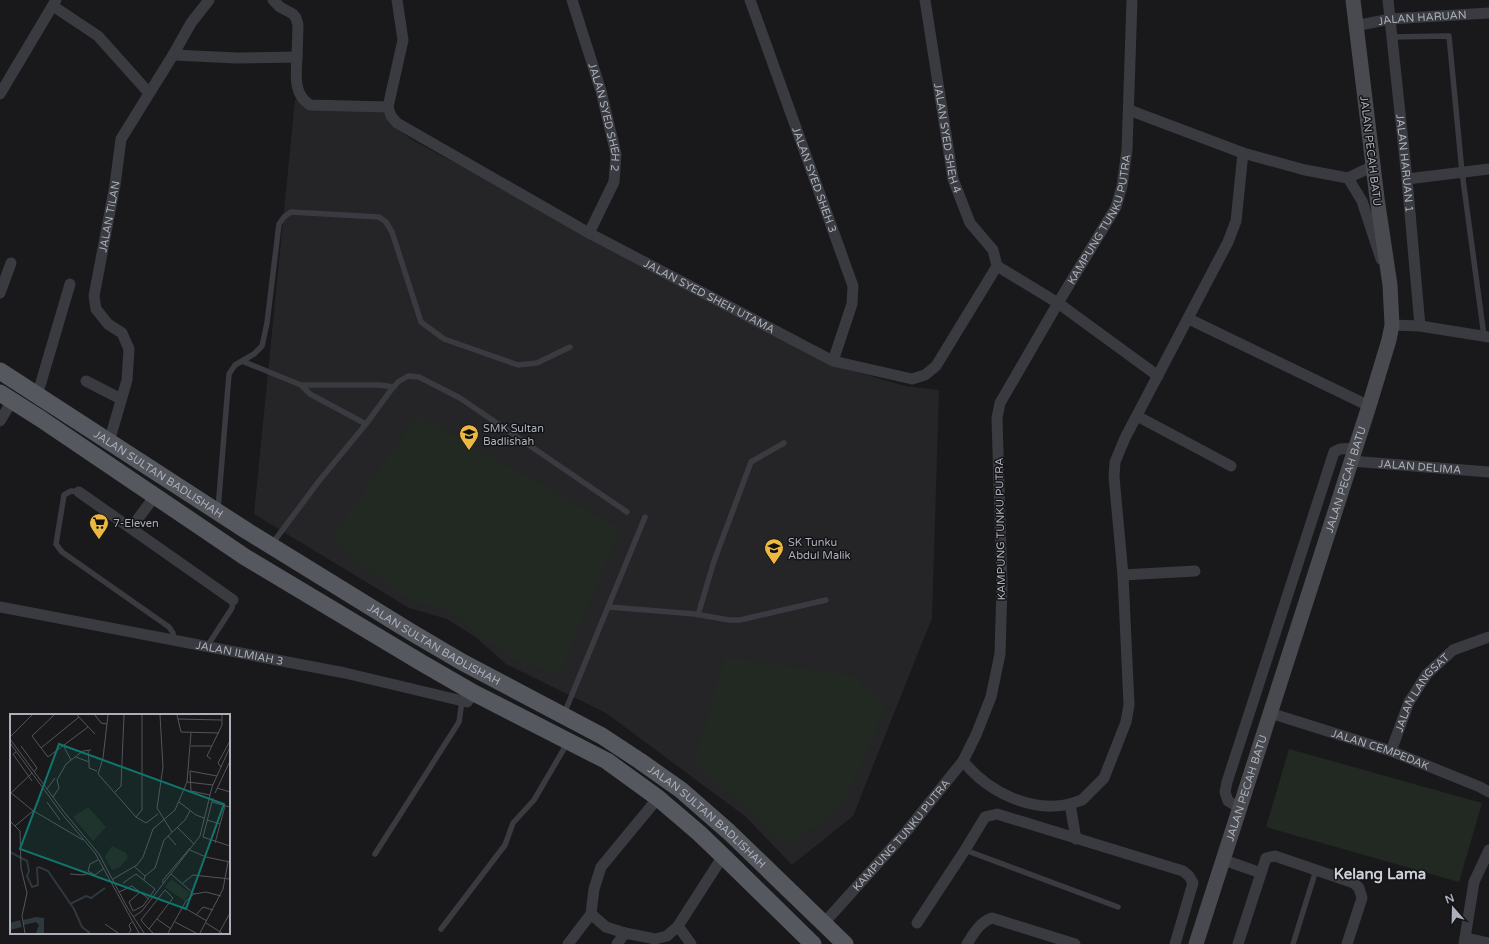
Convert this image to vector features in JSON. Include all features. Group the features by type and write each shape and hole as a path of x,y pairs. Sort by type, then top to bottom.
{"main road":[{"name":"JALAN SULTAN BADLISHAH","path":"0,371 270,546 462,662 602,736 640,761 681,790 729,832 845,944"},
{"name":"JALAN SULTAN BADLISHAH","path":"6,397 232,549 288,582 468,697 569,740 607,761 658,798 723,856 813,944"},
{"path":"288,582 281,572 283,566 287,563 298,563"}],"street":[{"name":"JALAN TILAN","path":"109,442 127,380 129,350 122,333 108,324 96,309 94,296 115,185 121,139 148,92 174,55 191,23 209,0"},
{"path":"273,0 280,7 293,14 296,18 298,25 296,75 298,88 303,100 310,104 390,111 403,40 397,0"},
{"name":"JALAN SYED SHEH 2","path":"572,0 601,91 616,154 614,182 589,233"},
{"name":"JALAN SYED SHEH 3","path":"750,0 853,286 852,304 833,361"},
{"name":"JALAN SYED SHEH 4","path":"925,0 953,179 970,223 993,250 997,266"},
{"name":"KAMPUNG TUNKU PUTRA","path":"824,923 906,832 963,762 976,735 991,697 1000,654 1002,585 997,418 1000,403 1116,207 1122,186 1126,157 1129,110 1132,0"},
{"name":"JALAN PECAH BATU","path":"1196,944 1369,406 1389,340 1392,325 1390,285 1373,166 1353,0"},
{"name":"JALAN HARUAN 1","path":"1388,0 1407,179 1420,326"},
{"path":"0,94 55,3 98,36 148,92"},
{"name":"JALAN HARUAN","path":"1356,26 1390,19 1489,13"},
{"path":"174,55 237,58 297,57"},
{"path":"1129,110 1243,153 1305,170 1348,178 1373,166"},
{"name":"JALAN SYED SHEH UTAMA","path":"390,111 397,124 589,233 833,361 912,379 925,375 936,366 997,266"},
{"path":"963,762 973,774 988,785 1021,801 1044,806 1070,804 1082,800 1104,778 1126,722 1129,705 1123,575 1114,477 1115,462 1137,416 1189,320 1232,233 1236,221 1243,153"},
{"path":"1407,179 1489,169"},
{"path":"1348,178 1362,201 1390,285"},
{"path":"0,293 11,263"},
{"path":"997,266 1058,303 1158,376"},
{"path":"38,396 70,284"},
{"path":"1189,320 1369,406"},
{"path":"1392,325 1420,326 1487,337"},
{"path":"86,381 121,399"},
{"path":"0,422 6,397"},
{"path":"1137,416 1231,466"},
{"name":"JALAN DELIMA","path":"1240,808 1228,801 1225,792 1229,774 1334,452 1340,449 1353,455 1489,472"},
{"path":"78,492 233,600"},
{"path":"131,528 155,496"},
{"path":"1123,575 1195,571"},
{"name":"JALAN ILMIAH 3","path":"0,606 468,697"},
{"name":"JALAN LANGSAT","path":"1391,751 1409,702 1427,674 1453,650 1489,637"},
{"name":"JALAN CEMPEDAK","path":"1270,713 1391,751 1489,792"},
{"path":"568,944 591,914 594,888 601,867 658,798"},
{"path":"1070,804 1076,839"},
{"path":"917,923 985,817 997,814 1183,871 1189,876 1193,883 1175,944"},
{"path":"1489,850 1474,882 1464,941 1489,943"},
{"path":"591,914 606,927 625,933 655,939 667,936 678,926 723,856"},
{"path":"1238,944 1266,858 1275,856 1354,883 1359,888 1362,898 1347,944"},
{"path":"1224,860 1261,873"},
{"path":"967,944 980,925 986,920 992,918 1075,944"},
{"path":"678,926 691,944"},
{"path":"617,944 625,933"}],"lane":[{"path":"1392,37 1449,36 1462,172 1487,337"},
{"path":"218,513 229,374 235,364 254,354 262,346 267,323 279,224 284,217 291,212 379,217 386,222 392,232 421,322 444,339 518,365 537,363 570,347"},
{"path":"242,361 301,385 380,385 394,387"},
{"path":"270,546 319,481 398,382 408,376 419,377 460,398 627,512"},
{"path":"301,385 310,394 366,424"},
{"path":"698,615 714,561 751,462 784,443"},
{"path":"78,492 71,491 64,495 56,544 62,552 169,627 174,640"},
{"path":"564,716 645,517"},
{"path":"208,646 232,608 233,600"},
{"path":"609,607 740,620 826,600"},
{"path":"375,854 459,722 468,697"},
{"path":"441,929 505,845 513,823 534,800 569,740"},
{"path":"965,850 1118,906"},
{"path":"1293,944 1316,870"}],"shaded area":[{"path":"295,100 380,108 394,127 414,141 834,365 905,386 939,390 932,618 853,816 792,865 746,817 606,713 506,664 474,636 447,619 409,608 254,514"},
{"path":"418,415 620,529 559,676 509,657 446,610 411,602 330,539"},
{"path":"724,657 854,676 886,707 844,804 790,846 694,764"},
{"path":"1289,749 1482,803 1459,882 1266,827"}],"place":[{"name":"SMK Sultan Badlishah","path":"469,451"},
{"name":"7-Eleven","path":"99,540"},
{"name":"SK Tunku Abdul Malik","path":"774,565"}],"district":[{"name":"Kelang Lama","path":"1380,874"}]}
